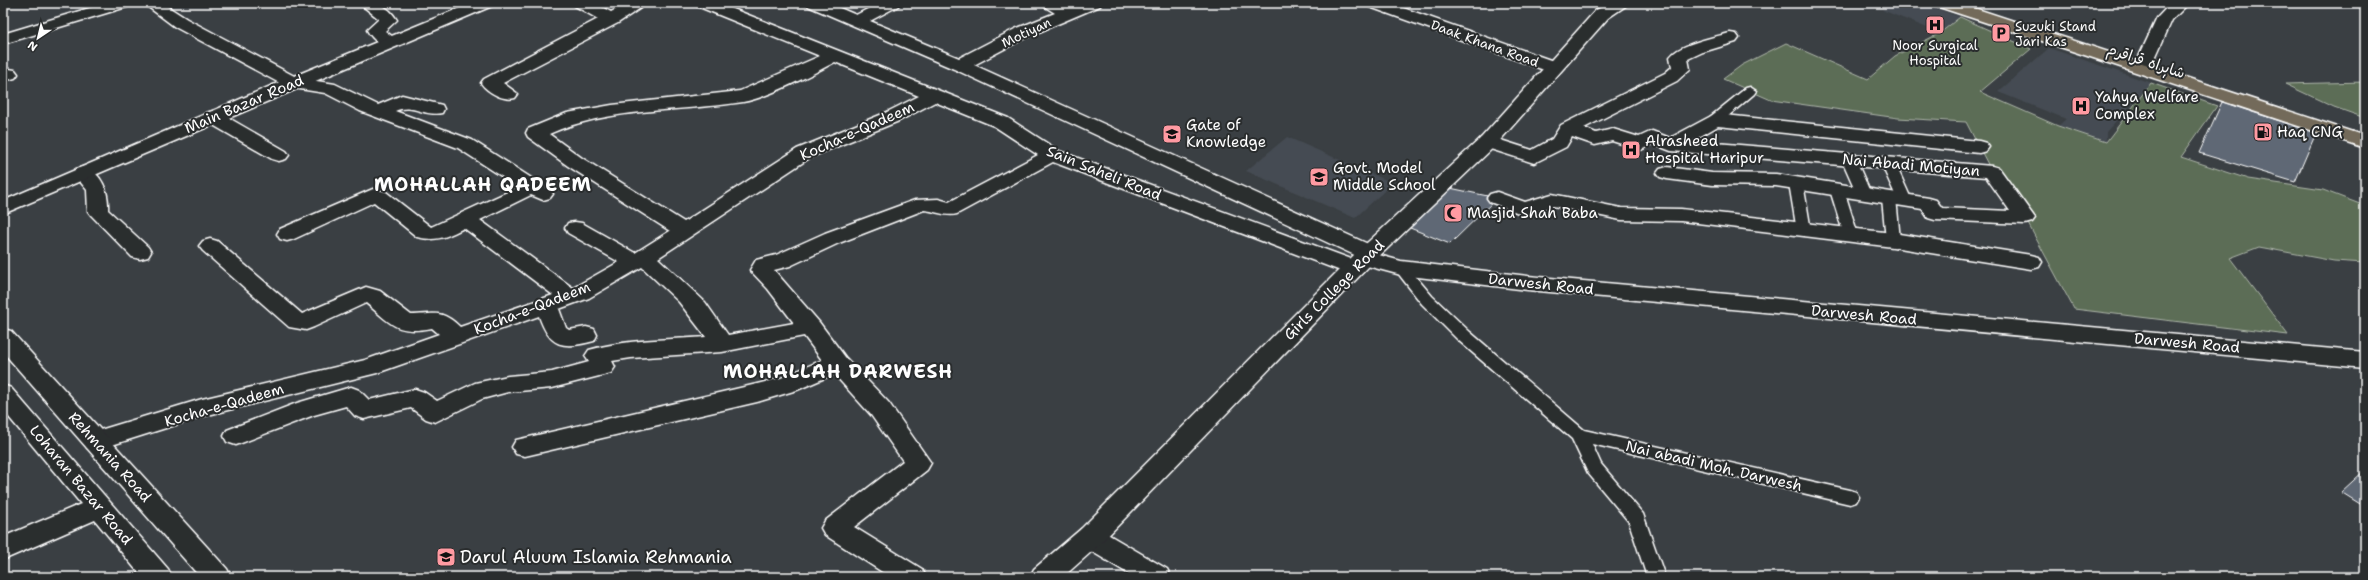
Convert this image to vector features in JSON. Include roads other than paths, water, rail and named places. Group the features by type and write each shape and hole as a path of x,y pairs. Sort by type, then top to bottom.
{"highway":[{"name":"شاہراہ قراقرم","path":"1942,3 2365,142"},
{"name":"شاہراہ قراقرم","path":"1973,3 2365,134"}],"street":[{"path":"3,39 124,3"},
{"path":"151,3 181,23 293,83 329,88 379,111 465,144 538,190 431,234 424,232 379,196 373,194 287,234"},
{"path":"367,3 388,17 389,20 376,30 378,34 391,42"},
{"name":"Main Bazar Road","path":"3,208 293,83 486,3"},
{"path":"581,3 612,19"},
{"path":"509,94 490,83 640,3"},
{"name":"Sain Saheli Road","path":"703,3 1001,122 1052,155 1363,260"},
{"path":"857,21 892,3"},
{"path":"1047,3 1067,13"},
{"name":"Motiyan","path":"960,65 1021,32 1094,3"},
{"name":"Daak Khana Road","path":"1373,3 1553,67"},
{"name":"Girls College Road","path":"1044,577 1090,537 1363,260 1488,142 1553,67 1602,14 1622,3"},
{"path":"2146,61 2165,18 2181,3"},
{"path":"823,4 857,21 960,65 1363,260"},
{"path":"1488,142 1534,157 1559,144 1568,129 1671,77 1681,69 1679,57 1697,48 1730,38"},
{"path":"683,230 575,162 535,133 567,119 612,111 744,96 806,70 834,56"},
{"name":"Kocha-e-Qadeem","path":"96,441 202,408 369,367 581,293 640,259 804,153 892,117 934,96"},
{"path":"379,111 402,101 435,109"},
{"path":"213,117 279,155"},
{"path":"1671,145 1715,120"},
{"name":"Nai Abadi Motiyan","path":"1715,120 1979,148"},
{"name":"Nai Abadi Motiyan","path":"1568,129 1594,139 1614,135 1641,144 1652,137 1671,145 1992,172 2025,218 1935,214 1929,204 1796,183 1776,180 1712,179 1667,173"},
{"path":"912,577 834,528 918,463 880,409 837,363 811,327 776,284 761,270 764,265 782,261 832,238 922,204 938,205 950,210 1052,155"},
{"path":"83,173 96,187 100,196 98,211 140,252"},
{"path":"1497,198 1524,209 1552,200 1621,214 1681,215 1804,232 1851,235 1893,240 2031,262"},
{"path":"473,225 570,297"},
{"path":"575,228 640,259 692,300 711,323 722,344"},
{"path":"210,246 256,288 297,322 306,322 366,294 372,296 406,323 436,320 441,321 456,337"},
{"name":"Darwesh Road","path":"1363,260 1401,268 1528,283 2365,360"},
{"path":"546,304 559,336 564,340 571,340 586,335"},
{"path":"236,436 306,409 351,396 364,410 415,398 435,413 475,392 508,384 552,380 603,367 597,356 631,350 722,344 811,327"},
{"name":"Rehmania Road","path":"3,337 217,577"},
{"path":"525,447 789,384 837,363"},
{"name":"Loharan Bazar Road","path":"3,394 158,577"},
{"path":"3,549 99,507"},
{"path":"1090,537 1157,577"}],"lane":[{"path":"1715,120 1750,91"},
{"path":"1849,160 1864,194"},
{"path":"1888,163 1897,199 1893,240"},
{"path":"1796,183 1804,232"},
{"path":"1837,190 1851,235"},
{"name":"Nai abadi Moh. Darwesh","path":"1401,268 1427,300 1464,336 1518,381 1578,435 1594,468 1637,519 1656,577"},
{"name":"Nai abadi Moh. Darwesh","path":"1578,435 1850,496"}],"place":[{"name":"Noor Surgical Hospital","path":"1935,25"},
{"name":"Suzuki Stand Jari Kas","path":"2001,33"},
{"name":"Yahya Welfare Complex","path":"2081,106"},
{"name":"Haq CNG","path":"2263,132"},
{"name":"Gate of Knowledge","path":"1172,134"},
{"name":"Alrasheed Hospital Haripur","path":"1631,150"},
{"name":"Govt. Model Middle School","path":"1319,177"},
{"name":"Masjid Shah Baba","path":"1453,213"},
{"name":"Darul Aluum Islamia Rehmania","path":"446,557"}],"district":[{"name":"MOHALLAH QADEEM","path":"483,184"},
{"name":"MOHALLAH DARWESH","path":"838,371"}]}
